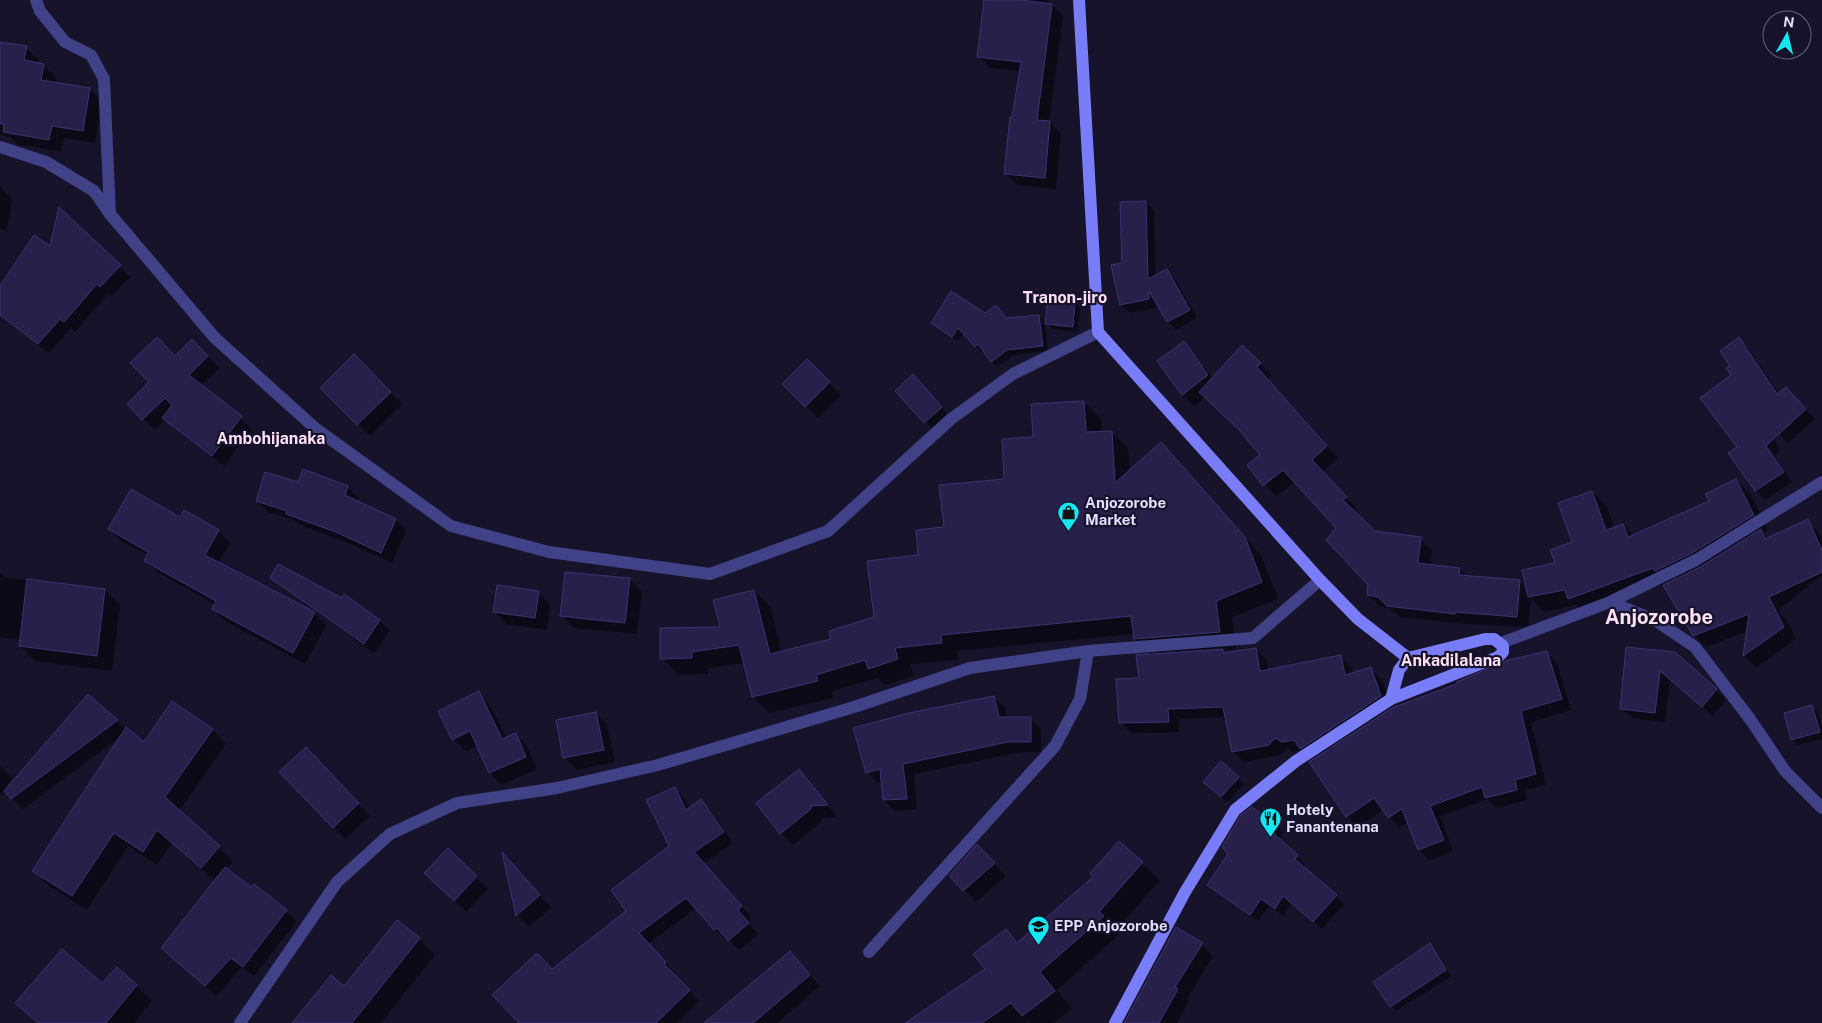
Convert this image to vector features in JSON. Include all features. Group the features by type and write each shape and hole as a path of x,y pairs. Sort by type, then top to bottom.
{"street":[{"path":"36,0 40,12 66,42 91,55 104,79 110,214"},
{"path":"1079,0 1098,332 1320,580 1358,619 1408,658"},
{"path":"0,146 46,162 94,191 110,214 216,338 315,428 451,526 549,552 710,574 828,531 951,419 1013,374 1098,332"},
{"path":"1501,643 1610,602 1696,560 1822,482"},
{"path":"240,1023 337,882 390,834 457,803 557,788 658,765 854,708 970,668 1088,651 1253,638 1320,580"},
{"path":"1610,602 1655,620 1695,647 1750,719 1785,771 1822,808"},
{"path":"1115,1023 1185,892 1235,810 1296,761 1391,699 1498,657 1503,652 1501,643 1494,639 1485,639 1408,658 1399,670 1391,699"},
{"path":"869,952 1055,746 1080,700 1088,651"}],"building":[{"path":"984,0 1021,0 1052,4 1037,120 1050,121 1045,178 1004,174 1010,117 1012,118 1021,62 977,57"},
{"path":"0,42 27,46 24,60 44,64 41,80 90,88 83,131 52,126 49,140 3,132 4,124 0,124"},
{"path":"1146,201 1148,279 1167,269 1190,310 1167,322 1149,291 1149,299 1120,305 1111,265 1122,263 1120,202"},
{"path":"59,207 121,265 100,287 97,284 64,322 60,319 38,344 0,315 0,286 34,235 50,246"},
{"path":"951,291 985,313 996,305 1006,318 1039,315 1043,346 1007,350 991,362 978,344 975,347 958,328 952,337 931,323"},
{"path":"1048,298 1075,301 1073,327 1045,324"},
{"path":"157,337 175,356 192,339 208,356 189,375 242,416 212,456 162,418 172,405 165,398 142,420 127,404 149,382 130,363"},
{"path":"1739,337 1777,394 1786,387 1806,409 1766,446 1784,472 1755,491 1728,453 1737,447 1700,398 1731,375 1726,368 1730,366 1720,351"},
{"path":"1184,341 1208,375 1182,395 1157,361"},
{"path":"1242,345 1261,363 1257,367 1327,446 1312,460 1347,497 1343,500 1375,531 1421,537 1418,563 1460,568 1459,575 1520,580 1517,617 1455,612 1455,614 1387,606 1378,597 1367,595 1368,585 1326,540 1336,528 1283,470 1263,486 1247,465 1260,455 1240,431 1199,392"},
{"path":"354,354 391,392 357,425 320,388"},
{"path":"807,359 830,382 805,407 782,384"},
{"path":"913,374 942,407 924,423 895,391"},
{"name":"Anjozorobe Market","path":"1084,401 1086,432 1112,431 1115,483 1161,442 1245,537 1262,582 1216,601 1220,632 1134,639 1131,616 941,635 942,643 895,648 898,659 868,669 865,660 816,675 818,681 752,697 739,645 692,652 692,658 660,659 660,628 720,627 713,600 754,590 770,654 831,639 829,631 874,617 867,561 918,555 916,530 944,527 939,485 1004,479 1002,439 1033,437 1031,404"},
{"path":"303,469 348,486 345,495 396,519 381,553 336,532 286,514 287,511 256,501 265,472 298,482"},
{"path":"1736,479 1754,515 1692,553 1655,571 1653,568 1568,599 1565,590 1528,597 1522,570 1555,563 1550,550 1572,542 1558,503 1592,491 1606,530 1623,524 1628,537 1709,501 1705,494"},
{"path":"131,489 180,517 184,510 219,530 205,555 315,612 293,653 212,609 216,601 144,561 148,552 108,529"},
{"path":"1808,519 1822,550 1822,572 1769,597 1784,627 1743,656 1749,614 1693,636 1663,585 1700,567 1761,529 1765,539"},
{"path":"278,564 342,598 344,594 380,620 364,644 270,578"},
{"path":"565,572 630,578 625,623 560,616"},
{"path":"27,579 105,589 97,656 19,646"},
{"path":"497,585 539,591 535,618 493,612"},
{"path":"1626,647 1675,652 1717,689 1702,707 1660,671 1655,713 1620,709"},
{"path":"1256,648 1260,671 1341,655 1345,675 1371,667 1381,696 1300,749 1294,740 1282,742 1275,738 1269,745 1232,752 1223,707 1168,709 1169,722 1119,723 1116,679 1139,678 1136,655 1223,649 1223,653"},
{"path":"1547,651 1562,699 1521,711 1536,774 1515,780 1517,790 1485,798 1482,787 1430,806 1444,840 1418,850 1402,809 1388,818 1374,798 1346,817 1309,762 1392,708 1457,684 1457,682 1505,661"},
{"path":"479,691 502,739 516,733 526,757 489,773 470,731 452,740 438,711"},
{"path":"88,694 118,720 11,799 4,791"},
{"path":"994,696 999,717 1031,717 1031,742 1008,742 903,764 907,799 883,800 880,769 866,773 853,728 909,713"},
{"path":"172,701 213,729 165,797 220,846 201,868 157,830 143,852 114,833 72,896 32,871 126,727 144,742"},
{"path":"1812,705 1820,732 1791,740 1784,713"},
{"path":"596,712 604,750 563,758 556,720"},
{"path":"306,747 359,803 333,828 279,772"},
{"path":"1221,761 1239,777 1221,797 1203,782"},
{"path":"799,769 828,805 811,806 811,809 780,834 756,803"},
{"path":"675,787 686,810 701,799 724,832 694,852 742,906 738,910 749,923 728,941 717,928 714,930 686,898 639,933 666,962 664,964 690,990 656,1023 519,1023 492,995 537,953 552,969 626,911 611,890 669,846 646,800"},
{"path":"1252,807 1276,825 1271,831 1298,855 1295,859 1337,895 1313,922 1283,896 1275,909 1261,899 1250,915 1207,885 1228,854 1222,847 1241,815"},
{"path":"1119,841 1143,862 1099,912 1104,916 1040,972 1055,991 1022,1016 1011,1003 982,1023 905,1023 985,969 973,954 1006,929 1017,943 1093,877 1090,873"},
{"path":"977,844 995,863 963,891 949,876"},
{"path":"448,848 477,876 454,901 424,873"},
{"path":"502,852 540,895 516,916"},
{"path":"225,867 251,887 254,884 287,910 243,967 231,958 205,986 161,948"},
{"path":"397,920 420,938 352,1023 292,1023 331,975 344,986"},
{"path":"1176,927 1203,943 1175,987 1178,989 1159,1023 1124,1023"},
{"path":"1430,943 1446,970 1390,1007 1373,982"},
{"path":"62,949 102,983 117,967 137,985 106,1023 38,1023 15,1003"},
{"path":"790,951 810,975 753,1023 704,1023"}],"place":[{"name":"Anjozorobe Market","path":"1069,531"},
{"name":"Hotely Fanantenana","path":"1270,838"},
{"name":"EPP Anjozorobe","path":"1038,945"}],"district":[{"name":"Tranon-jiro","path":"1065,297"},
{"name":"Ambohijanaka","path":"271,438"},
{"name":"Anjozorobe","path":"1659,617"},
{"name":"Ankadilalana","path":"1451,660"}]}
